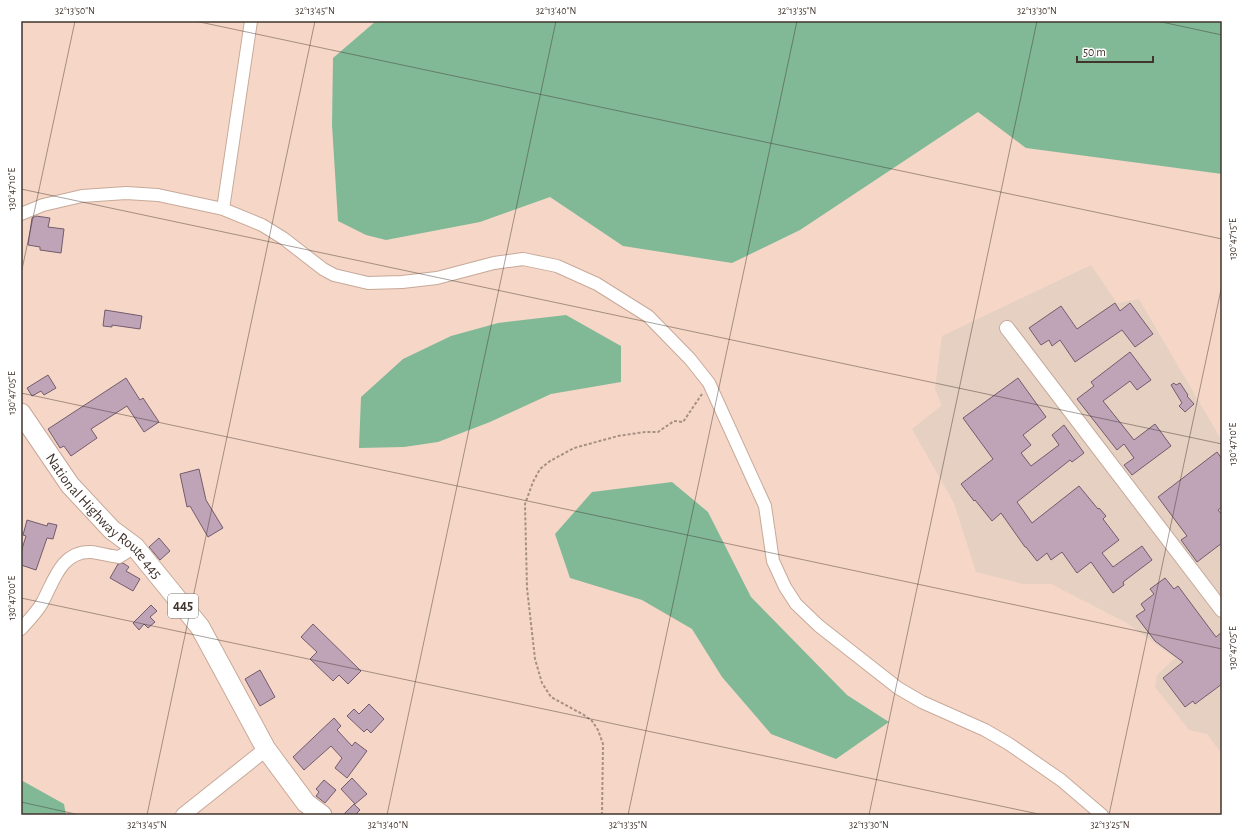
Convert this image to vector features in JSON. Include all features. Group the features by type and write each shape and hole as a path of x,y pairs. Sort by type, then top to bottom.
{"highway":[{"name":"National Highway Route 445","path":"21,413 70,485 112,530 135,547 200,627 266,749 307,809 322,815"}],"street":[{"path":"223,209 251,21"},
{"path":"21,214 43,205 82,196 126,193 158,195 223,209 262,225 283,238 323,269 334,275 368,283 402,282 437,278 494,264 523,259 558,266 597,284 648,316 690,359 709,382 765,506 773,562 785,587 796,604 819,626 898,688 922,702 985,730 1010,744 1061,780 1102,815"},
{"path":"1007,328 1222,610"},
{"path":"21,630 42,604 56,576 68,559 81,553 92,552 119,557 135,547"},
{"path":"183,815 266,749"}],"path":[{"path":"602,815 603,744 598,730 592,721 584,715 551,697 542,683 535,659 527,588 525,504 533,482 540,469 550,461 574,448 618,436 645,432 658,432 674,421 683,422 709,382"}],"shaded area":[{"path":"1091,265 1117,303 1139,299 1222,441 1222,754 1207,734 1189,730 1155,687 1157,675 1175,658 1125,622 1051,584 1023,584 976,572 954,503 912,429 942,405 935,389 942,336"}],"green space":[{"path":"376,21 1222,21 1222,174 1026,148 978,112 800,230 732,263 623,246 550,197 480,222 386,240 366,235 338,221 332,125 333,58"},
{"path":"566,315 621,346 621,382 551,394 490,422 438,442 404,447 359,448 361,397 403,359 451,336 498,323"},
{"path":"672,482 708,512 751,597 847,695 889,722 836,759 771,734 722,677 692,629 642,600 570,578 555,534 592,492"},
{"path":"21,780 64,804 66,815 21,815"}],"building":[{"path":"36,216 50,218 48,227 64,229 61,253 40,250 40,247 28,245 32,218"},
{"path":"1115,303 1120,311 1130,303 1153,334 1135,347 1122,330 1075,362 1060,340 1052,346 1049,340 1041,345 1029,328 1061,306 1077,329"},
{"path":"105,310 142,316 140,329 112,325 112,327 103,326"},
{"path":"1130,352 1151,380 1137,390 1130,381 1103,401 1134,440 1155,424 1171,446 1132,475 1124,465 1134,458 1124,444 1117,450 1077,399 1094,386 1091,382"},
{"path":"48,375 56,388 44,395 41,391 32,396 27,388"},
{"path":"126,378 140,400 143,398 159,422 144,432 127,406 91,429 97,438 71,456 64,446 60,448 48,429"},
{"path":"1018,378 1046,417 1023,435 1031,445 1021,453 1031,466 1059,445 1052,435 1064,425 1084,453 1072,462 1070,460 1017,502 1032,523 1079,486 1098,509 1099,508 1106,516 1103,519 1119,540 1102,553 1113,567 1142,546 1152,560 1123,582 1124,585 1113,593 1091,562 1077,573 1062,552 1051,560 1047,553 1037,561 1001,513 992,521 961,484 993,459 963,418"},
{"path":"1174,383 1176,385 1180,383 1188,395 1187,396 1194,404 1185,412 1179,406 1182,403 1171,385"},
{"path":"1217,452 1222,459 1222,507 1218,510 1222,515 1222,543 1197,562 1181,540 1187,536 1158,497"},
{"path":"199,469 206,500 223,528 208,537 190,506 187,507 180,474"},
{"path":"27,520 47,526 48,523 57,525 53,539 47,538 36,570 21,565 21,552 26,536 23,535"},
{"path":"159,538 170,551 160,560 149,547"},
{"path":"123,563 129,567 126,571 140,579 133,591 110,578 118,564"},
{"path":"1165,578 1174,589 1178,586 1216,637 1222,632 1222,684 1195,704 1193,701 1185,707 1163,678 1183,662 1155,641 1136,616 1145,610 1141,604 1154,594 1150,589"},
{"path":"151,605 157,611 150,617 155,622 148,628 144,624 139,630 133,623"},
{"path":"313,624 361,671 348,684 339,675 333,681 310,659 317,652 301,637"},
{"path":"260,670 275,697 260,706 245,679"},
{"path":"369,704 384,719 371,733 367,729 364,732 347,716 354,709 359,714"},
{"path":"334,718 341,726 337,730 352,746 355,742 367,751 347,778 335,768 342,758 331,746 304,770 293,757"},
{"path":"352,778 367,794 355,804 341,789"},
{"path":"324,780 336,790 325,803 316,796 319,792 316,789"},
{"path":"354,804 360,810 355,815 343,815"}]}
